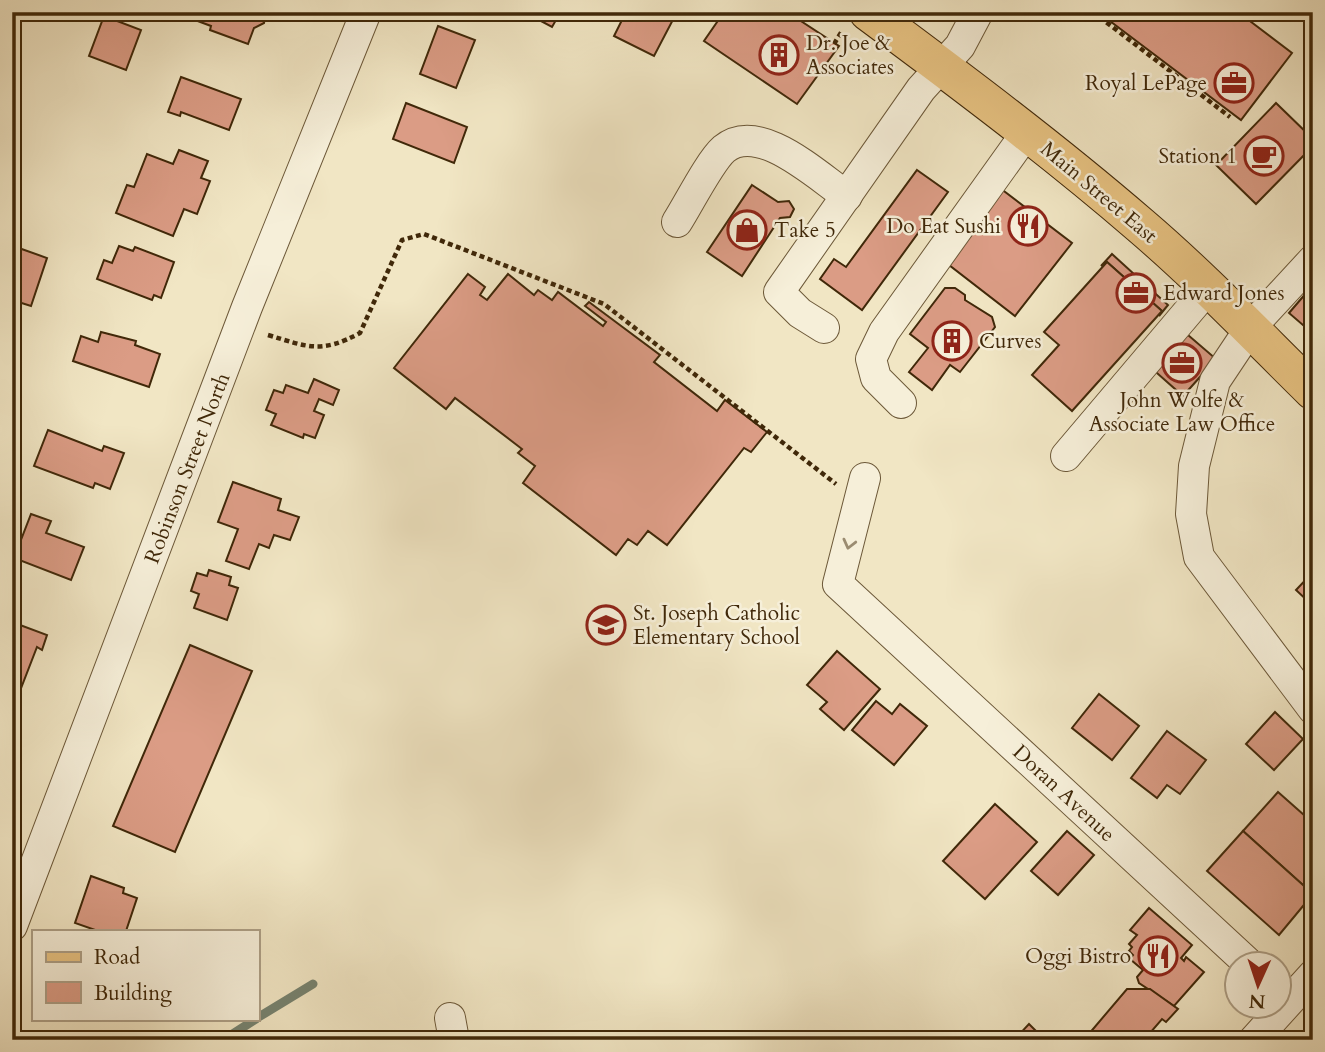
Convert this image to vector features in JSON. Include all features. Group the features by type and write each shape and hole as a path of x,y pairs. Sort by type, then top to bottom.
{"main road":[{"name":"Main Street East","path":"855,22 942,67 1027,132 1141,226 1311,386"}],"street":[{"name":"Robinson Street North","path":"12,926 247,307 366,12"},
{"path":"824,328 800,313 779,292 921,89 960,46 978,12"},
{"path":"901,403 876,378 871,359 884,332 1027,132"},
{"path":"677,222 723,150 744,139 772,145 846,196"},
{"path":"1313,260 1251,327 1215,381 1194,466 1191,514 1199,557 1313,709"},
{"path":"1066,456 1209,288"},
{"name":"Doran Avenue","path":"852,482 838,584 1234,950"},
{"path":"1254,1040 1300,991"}],"path":[{"path":"1093,12 1230,117"},
{"path":"834,44 855,22"},
{"path":"268,335 308,347 328,348 360,333 402,240 424,234 604,304 653,347 852,482"}],"building":[{"path":"195,12 263,12 265,17 264,23 254,28 248,44 210,30 211,26 192,19"},
{"path":"524,12 577,12 573,20 560,13 552,27"},
{"path":"626,12 677,12 654,56 614,36"},
{"name":"Dr. Joe & Associates","path":"724,12 787,12 839,46 797,104 704,41"},
{"path":"1098,12 1238,12 1292,53 1241,120"},
{"path":"104,16 141,30 126,70 89,56"},
{"path":"438,26 475,40 456,88 420,74"},
{"path":"181,77 241,99 229,130 181,112 180,116 168,112"},
{"path":"406,103 467,127 454,163 393,139"},
{"name":"Station 1","path":"1276,103 1313,139 1313,146 1256,204 1216,165"},
{"path":"179,150 208,161 201,178 210,181 197,214 184,209 173,236 116,213 127,185 134,187 147,154 173,164"},
{"path":"917,170 948,192 862,310 820,279 834,259 846,267"},
{"name":"Take 5","path":"752,185 778,202 789,201 794,209 790,217 780,218 742,276 707,252"},
{"path":"996,185 1072,243 1015,316 940,258"},
{"path":"119,246 133,251 135,247 174,262 161,298 154,295 152,300 97,279 104,260 112,263"},
{"path":"16,247 47,258 31,306 12,300 12,259"},
{"path":"1112,254 1168,305 1159,316 1162,311 1107,262 1101,266"},
{"path":"1107,262 1162,311 1072,411 1032,375 1059,345 1044,332"},
{"path":"468,274 485,287 480,295 487,300 508,274 534,295 538,290 552,300 558,292 603,326 606,322 585,306 589,302 660,355 654,362 717,411 725,400 767,432 751,452 744,448 667,545 648,531 637,545 628,539 616,555 523,483 535,466 518,453 522,449 455,398 446,409 394,368"},
{"path":"1313,285 1313,330 1311,332 1289,313"},
{"name":"Curves","path":"945,288 955,288 965,295 965,300 992,317 995,327 960,372 950,365 932,390 909,372 928,348 910,334"},
{"name":"John Wolfe & Associate Law Office","path":"1181,329 1216,359 1183,396 1149,366"},
{"path":"101,332 136,341 135,345 160,354 149,387 73,361 81,336 98,342"},
{"path":"314,379 339,390 333,405 319,399 314,411 324,415 315,438 304,434 303,438 271,425 276,414 266,410 274,390 283,393 286,385 308,393"},
{"path":"48,430 102,451 104,446 124,453 110,489 95,483 93,488 34,466"},
{"path":"233,482 281,499 278,510 299,517 290,540 274,535 269,548 259,544 249,569 226,561 238,529 218,522"},
{"path":"31,514 51,521 46,533 84,547 71,580 14,558"},
{"path":"209,570 231,577 229,585 238,588 227,620 194,608 199,594 191,591 197,573 207,576"},
{"path":"1313,572 1313,606 1296,590"},
{"path":"12,622 47,635 42,650 37,647 18,696 12,694"},
{"path":"190,645 252,671 175,852 113,826"},
{"path":"837,651 880,689 844,730 820,709 827,702 807,685"},
{"path":"1099,694 1139,726 1112,760 1072,728"},
{"path":"876,701 892,714 900,704 927,726 894,765 852,730"},
{"path":"1275,712 1303,739 1274,770 1246,744"},
{"path":"1167,731 1206,760 1180,794 1167,785 1157,798 1131,778"},
{"path":"1278,792 1313,823 1313,894 1243,831"},
{"path":"995,804 1037,842 985,899 943,861"},
{"path":"1067,831 1094,855 1058,895 1031,871"},
{"path":"1243,831 1313,894 1279,935 1207,871"},
{"path":"91,876 124,888 123,893 137,898 126,930 95,930 75,923"},
{"name":"Oggi Bistro","path":"1149,908 1192,945 1181,958 1184,961 1186,957 1204,972 1174,1006 1139,983 1137,977 1143,970 1130,959 1133,955 1129,951 1132,947 1129,944 1137,935 1130,930"},
{"path":"1127,989 1150,989 1178,1009 1166,1022 1162,1019 1144,1040 1094,1040 1088,1035"},
{"path":"1029,1024 1045,1040 1014,1040"}],"waterway":[{"path":"259,1017 313,984"},
{"path":"207,1040 231,1035 254,1020"}],"place":[{"name":"Dr. Joe & Associates","path":"779,55"},
{"name":"Royal LePage","path":"1234,83"},
{"name":"Station 1","path":"1264,156"},
{"name":"Do Eat Sushi","path":"1028,226"},
{"name":"Take 5","path":"747,230"},
{"name":"Edward Jones","path":"1136,293"},
{"name":"Curves","path":"952,341"},
{"name":"John Wolfe & Associate Law Office","path":"1182,363"},
{"name":"St. Joseph Catholic Elementary School","path":"606,625"},
{"name":"Oggi Bistro","path":"1158,956"}]}
